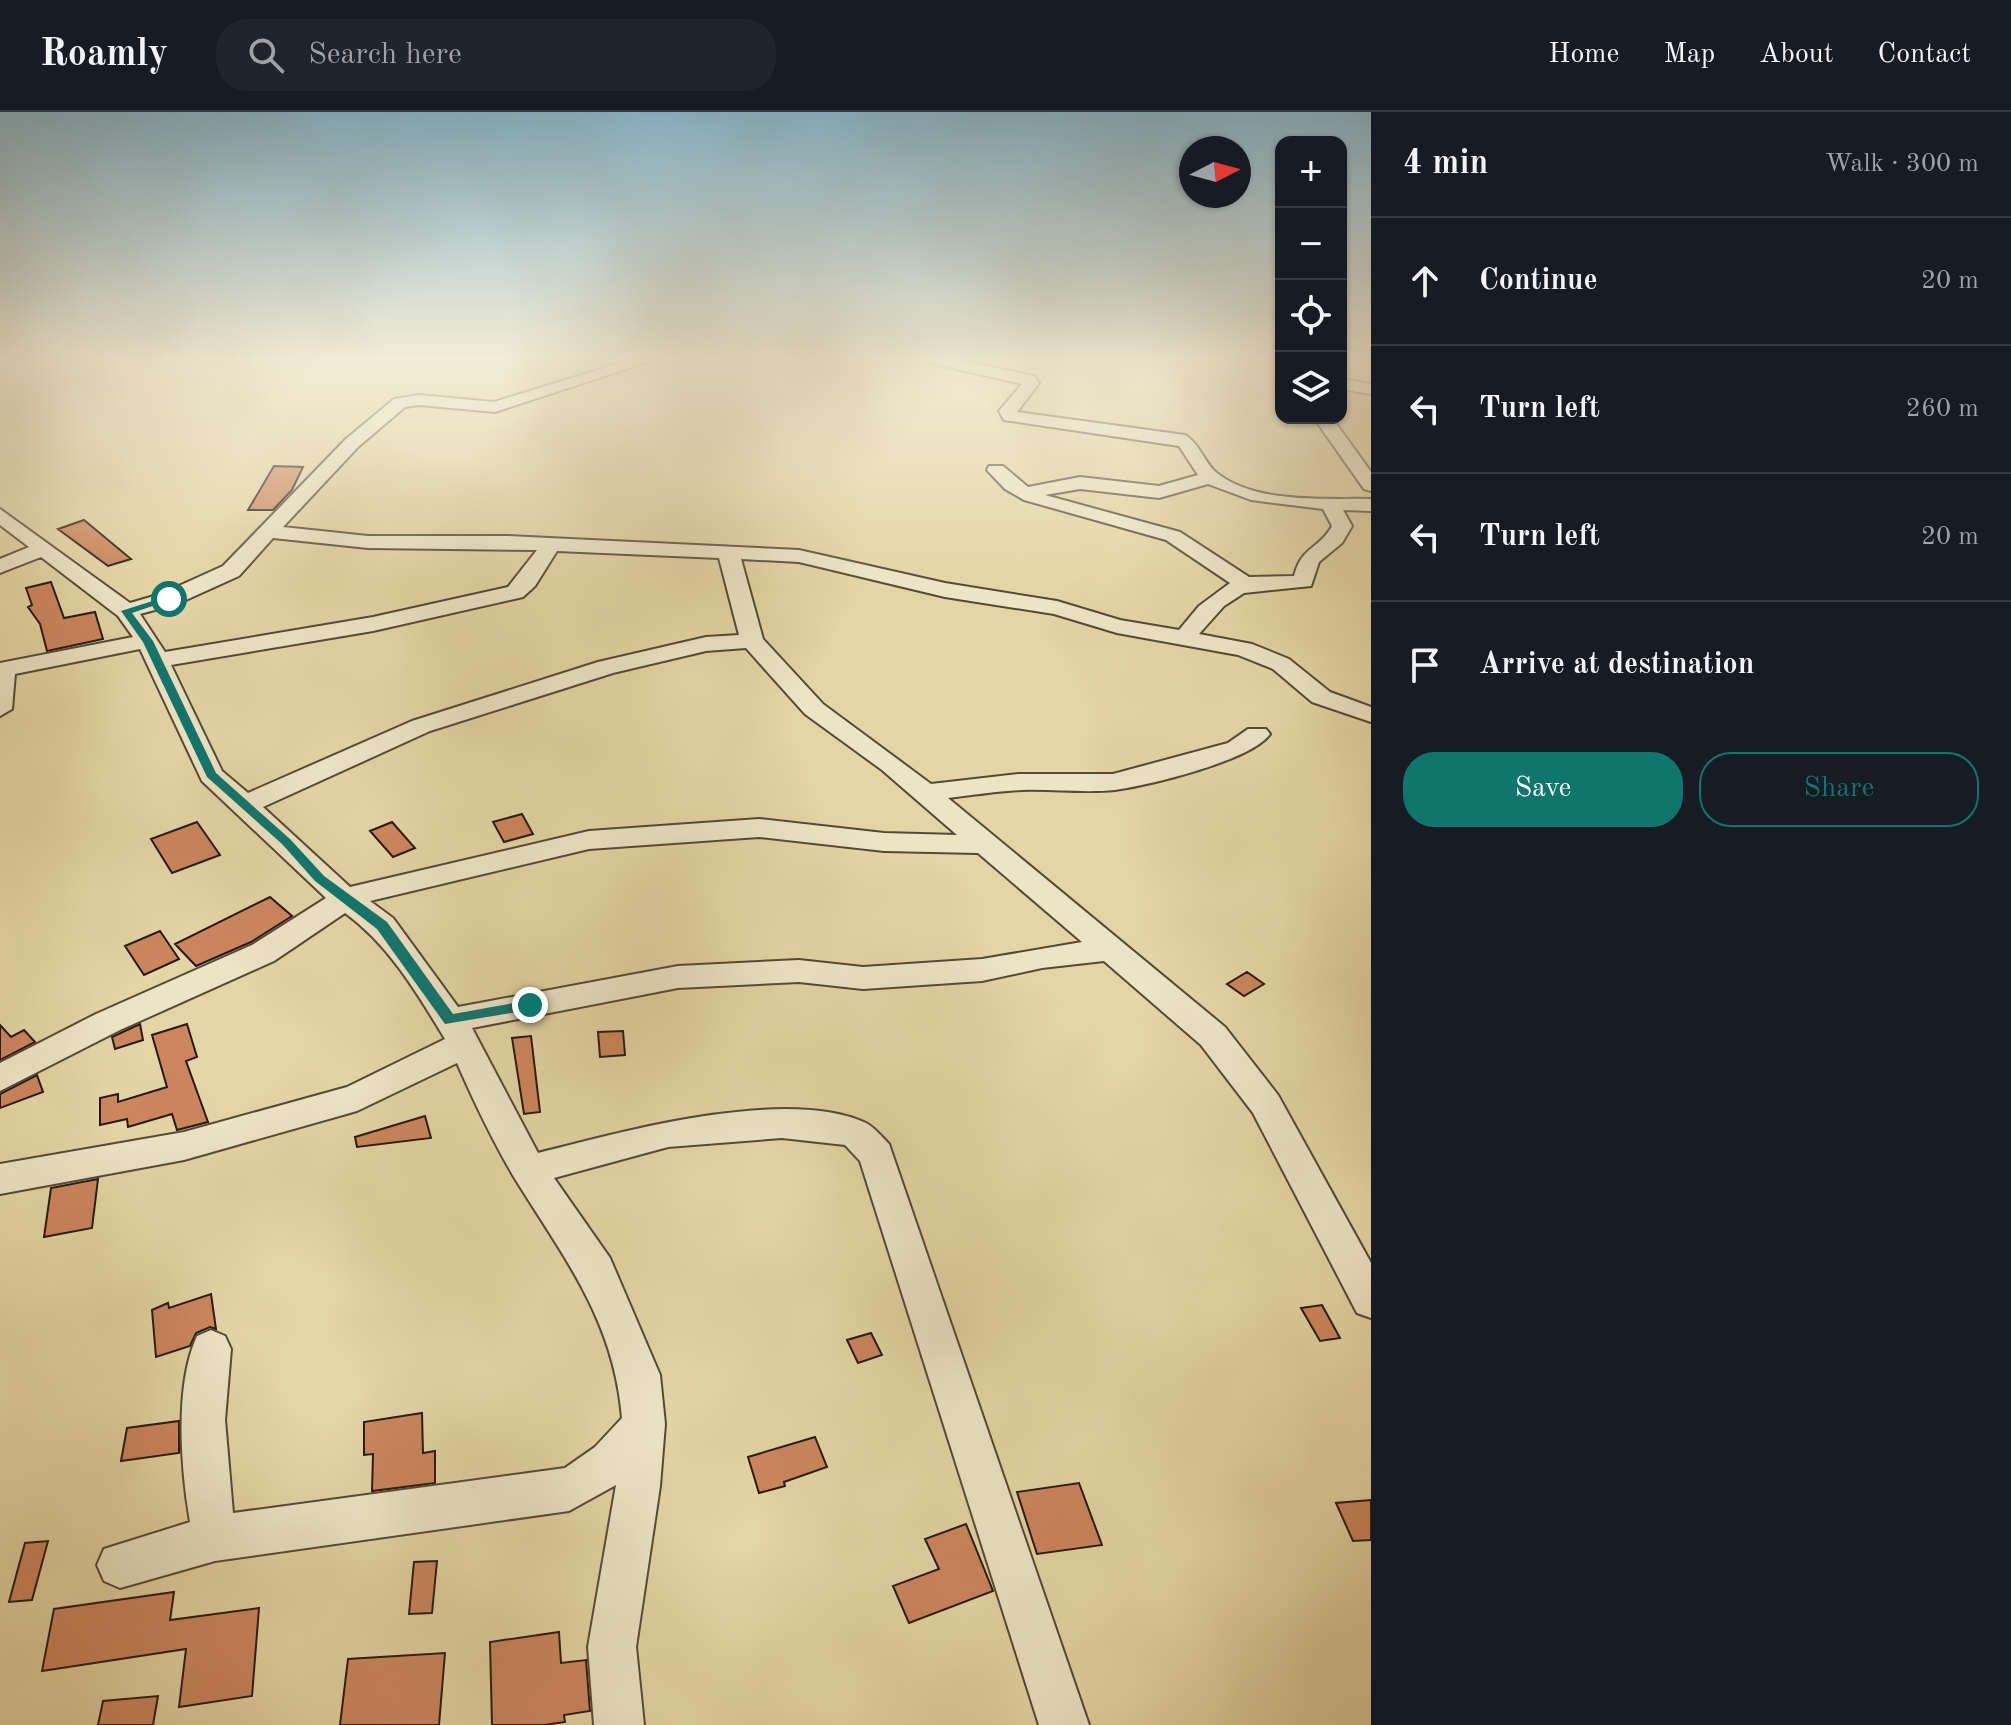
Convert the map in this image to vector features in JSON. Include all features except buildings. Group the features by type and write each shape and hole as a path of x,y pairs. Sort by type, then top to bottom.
{"street":[{"path":"126,611 169,599 231,571 362,434"},
{"path":"1144,434 1179,439 1191,448 1210,478 1259,497 1371,505"},
{"path":"1335,434 1371,485"},
{"path":"996,470 1025,493 1055,505 1175,537 1245,584"},
{"path":"1025,493 1080,483 1159,492 1210,478"},
{"path":"1185,638 1205,613 1245,584 1303,581 1309,559 1335,539 1342,526 1330,504"},
{"path":"0,515 126,611 152,651 211,775 242,806 286,842 320,879 382,925 458,1032 497,1115 529,1170 596,1270 613,1304 639,1375 644,1424 638,1486 612,1647 619,1725"},
{"path":"270,532 368,542 551,544 799,556 862,573 1057,608 1117,626 1244,649 1270,658 1321,697 1371,715"},
{"path":"0,709 1,670 373,624 515,592 527,581 551,544"},
{"path":"0,567 41,549"},
{"path":"728,552 752,641 814,709 891,764 1213,1036 1266,1104 1371,1301"},
{"path":"242,806 421,726 606,667 706,644 752,641"},
{"path":"926,793 1019,782 1113,782 1237,748 1257,734"},
{"path":"0,1078 108,1022 263,953 348,897 589,840 759,828 884,842 984,844"},
{"path":"0,1179 184,1146 357,1098 458,1032 678,977 799,971 863,978 982,970 1042,957 1110,950"},
{"path":"529,1170 668,1133 782,1124 828,1127 856,1134 876,1154 1064,1725"},
{"path":"211,1349 201,1419 206,1492 215,1538"},
{"path":"120,1565 215,1538 569,1489 600,1474 624,1451 644,1424"}],"route":[{"path":"169,599 126,611 148,641 211,775 242,806 286,842 320,879 382,925 428,985 450,1020 530,1005"}]}
